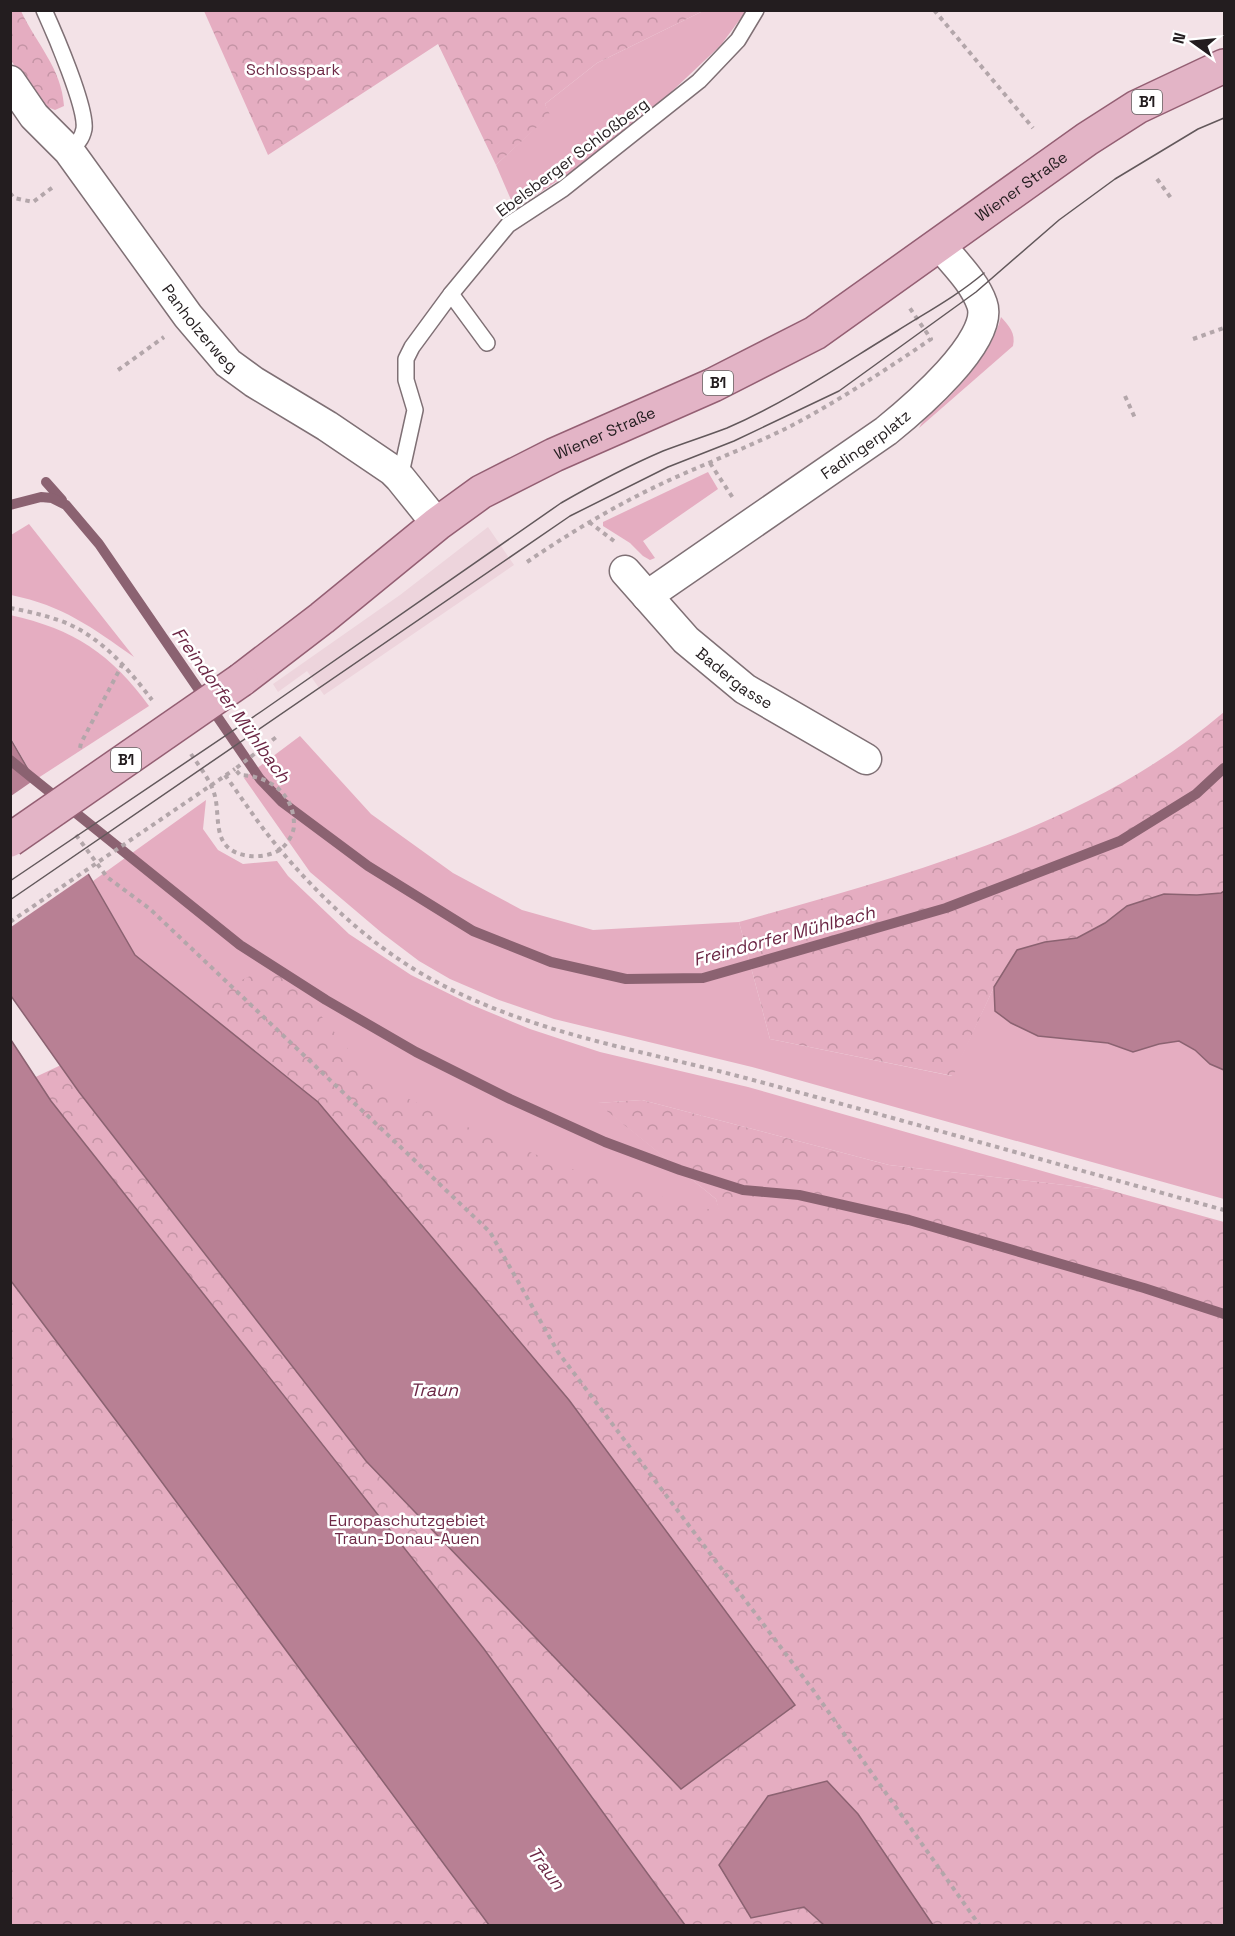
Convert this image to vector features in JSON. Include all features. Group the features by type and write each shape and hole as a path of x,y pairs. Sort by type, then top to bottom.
{"main road":[{"name":"Wiener Straße","path":"10,840 241,680 480,492 611,429 713,386 815,333 1074,148 1137,107 1224,66"}],"street":[{"name":"Panholzerweg","path":"10,81 34,116 69,151 188,316 228,363 254,382 327,426 400,478 437,524"},
{"name":"Fadingerplatz","path":"647,596 886,431 954,368 975,340 983,323 983,306 972,284 939,244"},
{"name":"Badergasse","path":"626,571 686,640 745,689 866,759"}],"lane":[{"path":"44,10 66,63 85,127 79,142 69,151"},
{"name":"Ebelsberger Schloßberg","path":"400,478 415,410 406,380 406,359 412,347 451,294 508,225 563,189 699,81 738,40 756,10"},
{"path":"451,294 487,343"}],"path":[{"path":"934,10 1033,128"},
{"path":"1157,179 1171,198"},
{"path":"10,193 14,198 33,202 57,184"},
{"path":"527,562 588,522 673,479 738,452 844,397 931,339 907,306"},
{"path":"1193,339 1224,328"},
{"path":"118,370 172,331"},
{"path":"1125,396 1135,418"},
{"path":"710,463 725,485"},
{"path":"588,522 609,537"},
{"path":"10,608 62,621 104,646 123,663 157,707"},
{"path":"80,752 81,743 123,663"},
{"path":"10,922 235,769 279,735"},
{"path":"188,749 214,793 218,830 224,842 242,855 267,855 279,850 288,840 294,828 293,813 287,798 277,786 263,778 240,775 235,769"},
{"path":"225,775 279,850 328,903 414,969 447,988 550,1029 749,1079 1224,1210"},
{"path":"74,832 107,877 150,909 490,1232 558,1352 813,1690 980,1926"}],"shaded area":[{"path":"488,527 514,565 324,695 307,671 278,692 273,684 400,595"}],"green space":[{"path":"11,11 21,11 47,57 59,80 64,106 55,110 45,106 33,96 11,60"},
{"name":"Schlosspark","path":"204,11 703,11 597,63 545,104 550,115 496,165 438,44 268,155"},
{"path":"703,11 746,11 721,45 668,95 577,168 515,209 496,165 549,115 545,104 597,63"},
{"path":"1001,317 1013,333 1013,346 919,428 978,363 992,341"},
{"path":"708,472 718,489 643,541 655,558 650,560 643,556 630,543 603,526 603,522"},
{"path":"29,524 134,657 76,619 47,605 11,595 11,535"},
{"path":"10,615 53,628 89,646 120,672 149,706 35,780 11,738"},
{"path":"1224,712 1224,891 1197,895 1164,894 1127,906 1105,923 1077,938 1045,942 1017,950 994,987 953,1076 770,1039 739,922 931,865 1055,817 1115,787 1171,752"},
{"path":"300,736 371,814 453,873 522,910 593,930 739,922 770,1039 952,1076 994,987 995,1011 1072,1040 1108,1043 1133,1052 1179,1041 1195,1050 1210,1064 1224,1070 1224,1199 752,1067 554,1019 499,1000 450,979 419,961 382,933 310,872 244,778"},
{"path":"206,800 203,829 218,850 243,864 277,861 288,876 349,934 411,975 472,1005 530,1029 600,1052 748,1087 1109,1190 889,1165 642,1100 598,1103 716,1199 734,1258 318,1102 135,955 93,881"},
{"name":"Europaschutzgebiet Traun-Donau-Auen","path":"278,963 376,1083 465,1126 599,1180 719,1212 716,1199 597,1103 642,1100 889,1165 1109,1190 1224,1222 1224,1925 11,1925 10,1089"}],"water":[{"name":"Traun","path":"10,738 135,955 318,1102 569,1400 795,1705 681,1789 366,1461 79,1092 11,996"},
{"path":"1224,891 1224,1070 1210,1064 1195,1050 1179,1041 1133,1052 1108,1043 1038,1036 1011,1023 995,1011 994,987 1017,950 1045,942 1077,938 1105,923 1127,906 1164,894 1197,895"},
{"name":"Traun","path":"11,1040 51,1101 484,1649 685,1925 489,1925 11,1281"},
{"path":"827,1781 858,1814 933,1925 824,1925 804,1907 751,1918 719,1865 768,1796"}],"pier":[{"path":"37,778 91,872 11,927 11,796"}],"waterway":[{"path":"46,482 62,500"},
{"name":"Freindorfer Mühlbach","path":"10,505 41,497 52,498 66,505 99,544 260,779 282,802 368,866 473,931 551,962 626,979 703,978 946,908 1120,841 1196,794 1224,768"},
{"name":"Freindorfer Mühlbach","path":"10,760 240,945 326,1000 416,1052 510,1099 605,1142 680,1170 743,1190 799,1195 909,1220 1144,1288 1224,1314"}],"tram line":[{"path":"10,900 570,516 668,467 734,441 839,391 976,292 1059,220 1115,179 1198,129 1224,118"},
{"path":"10,881 262,711 561,503 611,475 650,457 727,428 771,407 942,304 984,273"}]}
